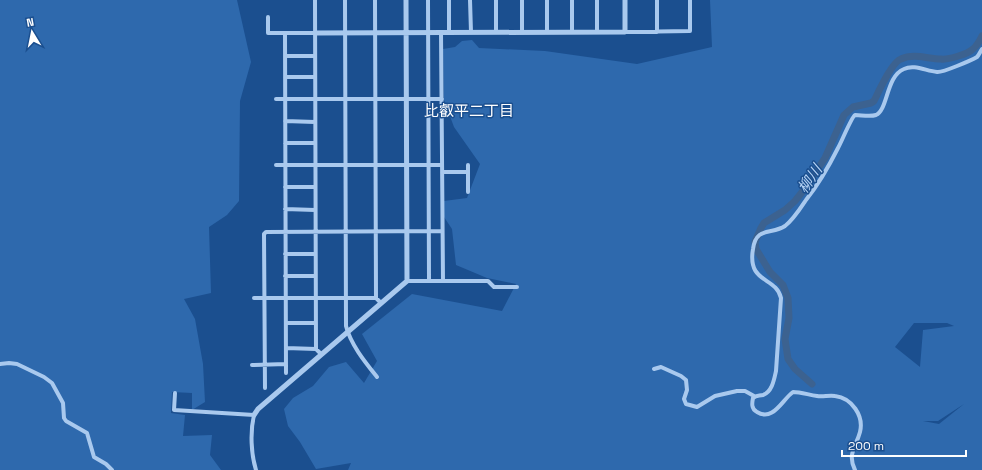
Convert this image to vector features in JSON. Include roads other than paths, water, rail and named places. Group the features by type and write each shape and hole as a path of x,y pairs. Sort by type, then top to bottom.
{"street":[{"path":"315,0 316,349"},
{"path":"345,0 346,326 347,332 362,357 377,377"},
{"path":"375,0 376,298 381,303"},
{"path":"406,0 407,282"},
{"path":"428,0 429,281"},
{"path":"449,0 449,32"},
{"path":"470,0 471,32"},
{"path":"496,0 496,32"},
{"path":"522,0 522,32"},
{"path":"547,0 547,32"},
{"path":"572,0 572,32"},
{"path":"597,0 597,32"},
{"path":"625,0 625,32"},
{"path":"656,0 657,32"},
{"path":"268,18 268,33 690,32 690,0"},
{"path":"441,32 442,281"},
{"path":"285,33 286,373"},
{"path":"654,369 661,367 681,376 686,380 687,390 684,399 686,404 697,407 716,396 737,391 745,391 754,396 765,394 770,390 774,382 776,371 781,302 779,291 759,277 754,268 752,252 757,238 766,232 783,227 808,199 831,162 852,117 860,115 874,115 879,113 897,73 910,67 937,72 944,71 976,58 982,49"},
{"path":"285,56 315,56"},
{"path":"285,77 315,77"},
{"path":"276,99 442,99"},
{"path":"285,121 315,122"},
{"path":"285,143 315,143"},
{"path":"276,165 442,165"},
{"path":"468,165 468,192"},
{"path":"442,172 468,172"},
{"path":"285,187 315,187"},
{"path":"285,209 315,210"},
{"path":"265,388 264,234 266,232 442,231"},
{"path":"285,254 315,254"},
{"path":"285,276 315,276"},
{"path":"256,470 253,457 252,439 254,415 258,409 407,282 488,281 494,287 517,287"},
{"path":"254,298 376,298"},
{"path":"286,323 316,323"},
{"path":"286,348 316,349 321,354"},
{"path":"0,364 17,364 44,377 52,383 64,403 64,418 66,421 87,432 94,457 106,464 112,470"},
{"path":"252,364 286,364"},
{"path":"754,396 752,399 753,408 757,412 764,415 774,412 793,392 819,396 835,396 852,404 858,414 860,428 852,455 855,470"},
{"path":"175,393 174,410 254,415"}],"waterway":[{"name":"柳川","path":"812,384 795,369 788,359 785,339 789,318 788,298 783,285 770,272 756,249 755,242 761,228 764,223 785,210 795,201 825,158 844,115 853,107 874,101 886,77 897,61 911,56 948,59 967,53 973,49 982,36"}],"district":[{"name":"比叡平二丁目","path":"469,111"}]}
